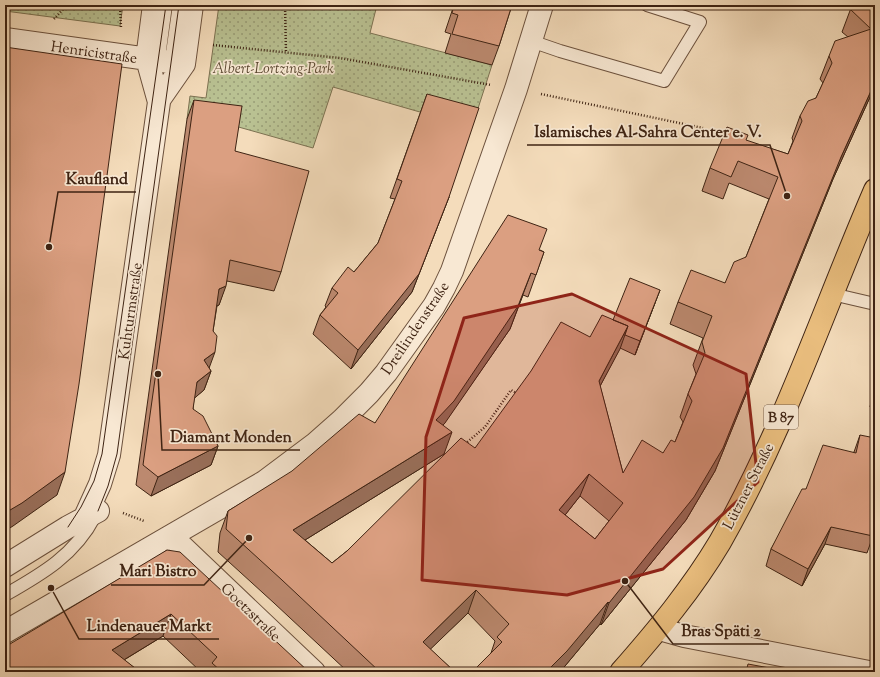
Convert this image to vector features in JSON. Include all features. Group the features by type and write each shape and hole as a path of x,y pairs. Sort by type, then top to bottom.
{"main road":[{"name":"Lützner Straße","path":"621,672 659,629 689,589 715,550 742,501 769,446 874,193"}],"street":[{"name":"Kuhturmstraße","path":"84,518 100,484 109,455 165,61 154,5"},
{"name":"Kuhturmstraße","path":"159,100 165,61 187,42 192,5"},
{"name":"Dreilindenstraße","path":"5,632 270,478 316,443 369,393 386,373 418,329 444,288 452,271 516,89 542,5"},
{"name":"Henricistraße","path":"5,39 165,61"},
{"path":"5,566 84,518"},
{"name":"Goetzstraße","path":"171,536 314,672"},
{"path":"659,629 684,636 865,672"}],"lane":[{"path":"165,61 166,5"},
{"path":"165,61 179,5"},
{"path":"531,41 560,51 664,81 700,22 647,5"},
{"path":"832,294 875,304"},
{"path":"5,577 47,550 84,518 90,526 69,552 43,573 5,595"}],"path":[{"path":"285,5 286,53"},
{"path":"187,42 340,58 516,89 703,128"},
{"path":"463,446 485,427 512,390 524,398"},
{"path":"84,518 118,511 150,523 171,536"}],"highlighted area":[{"path":"572,294 746,374 758,482 663,569 567,595 422,580 426,437 464,318"}],"green space":[{"path":"5,5 123,5 120,26 5,11"},
{"name":"Albert-Lortzing-Park","path":"219,5 377,5 370,33 492,65 472,127 333,87 313,148 235,126 187,119 190,96 206,98"}],"building":[{"path":"454,5 512,5 499,46 452,34 458,15 452,13"},
{"path":"852,5 875,5 875,82 841,157 723,448 694,497 609,603 608,602 567,651 546,672 472,672 502,642 497,637 509,624 476,590 423,642 455,672 380,672 226,529 228,511 292,471 359,414 375,423 508,215 547,229 539,250 544,252 536,275 531,273 518,306 454,401 436,420 452,432 293,530 332,563 347,551 461,438 475,448 531,371 561,322 590,337 602,315 628,326 599,381 623,473 642,440 663,453 671,440 675,442 692,401 688,394 705,353 702,342 712,316 678,302 691,270 725,283 734,262 746,257 778,177 738,161 731,177 710,168 727,127 748,135 746,140 788,154 802,121 800,116 808,101 816,98 832,63 829,56 835,41 871,29 850,9","holes":["589,474 623,503 595,539 559,510"]},
{"path":"5,47 122,64 79,384 65,472 22,503 5,513"},
{"path":"427,94 479,108 449,197 419,274 358,350 320,315 338,293 332,288 348,267 354,272 378,243 402,181 397,179"},
{"path":"194,100 242,106 235,151 309,171 281,272 230,260 226,286 219,289 213,331 217,336 215,352 204,360 211,371 197,382 193,409 203,416 218,446 158,477 143,465"},
{"path":"630,278 660,290 640,341 625,335 628,326 613,320"},
{"path":"860,435 875,438 875,526 873,536 831,527 808,569 771,549 802,489 806,489 823,445 856,453"},
{"path":"167,550 180,552 309,672 222,672 212,663 217,657 171,614 112,650 140,672 57,672 55,668 52,672 5,672 5,647"},
{"path":"748,664 791,672 746,672"}],"tram line":[{"path":"68,527 81,507 94,481 102,454 166,5"},
{"path":"98,511 108,486 117,454 179,5"}],"place":[{"name":"Islamisches Al-Sahra Center e. V.","path":"787,196"},
{"name":"Kaufland","path":"49,247"},
{"name":"Diamant Monden","path":"158,374"},
{"name":"Mari Bistro","path":"249,538"},
{"name":"Bras Späti 2","path":"625,581"},
{"name":"Lindenauer Markt","path":"51,588"}]}
